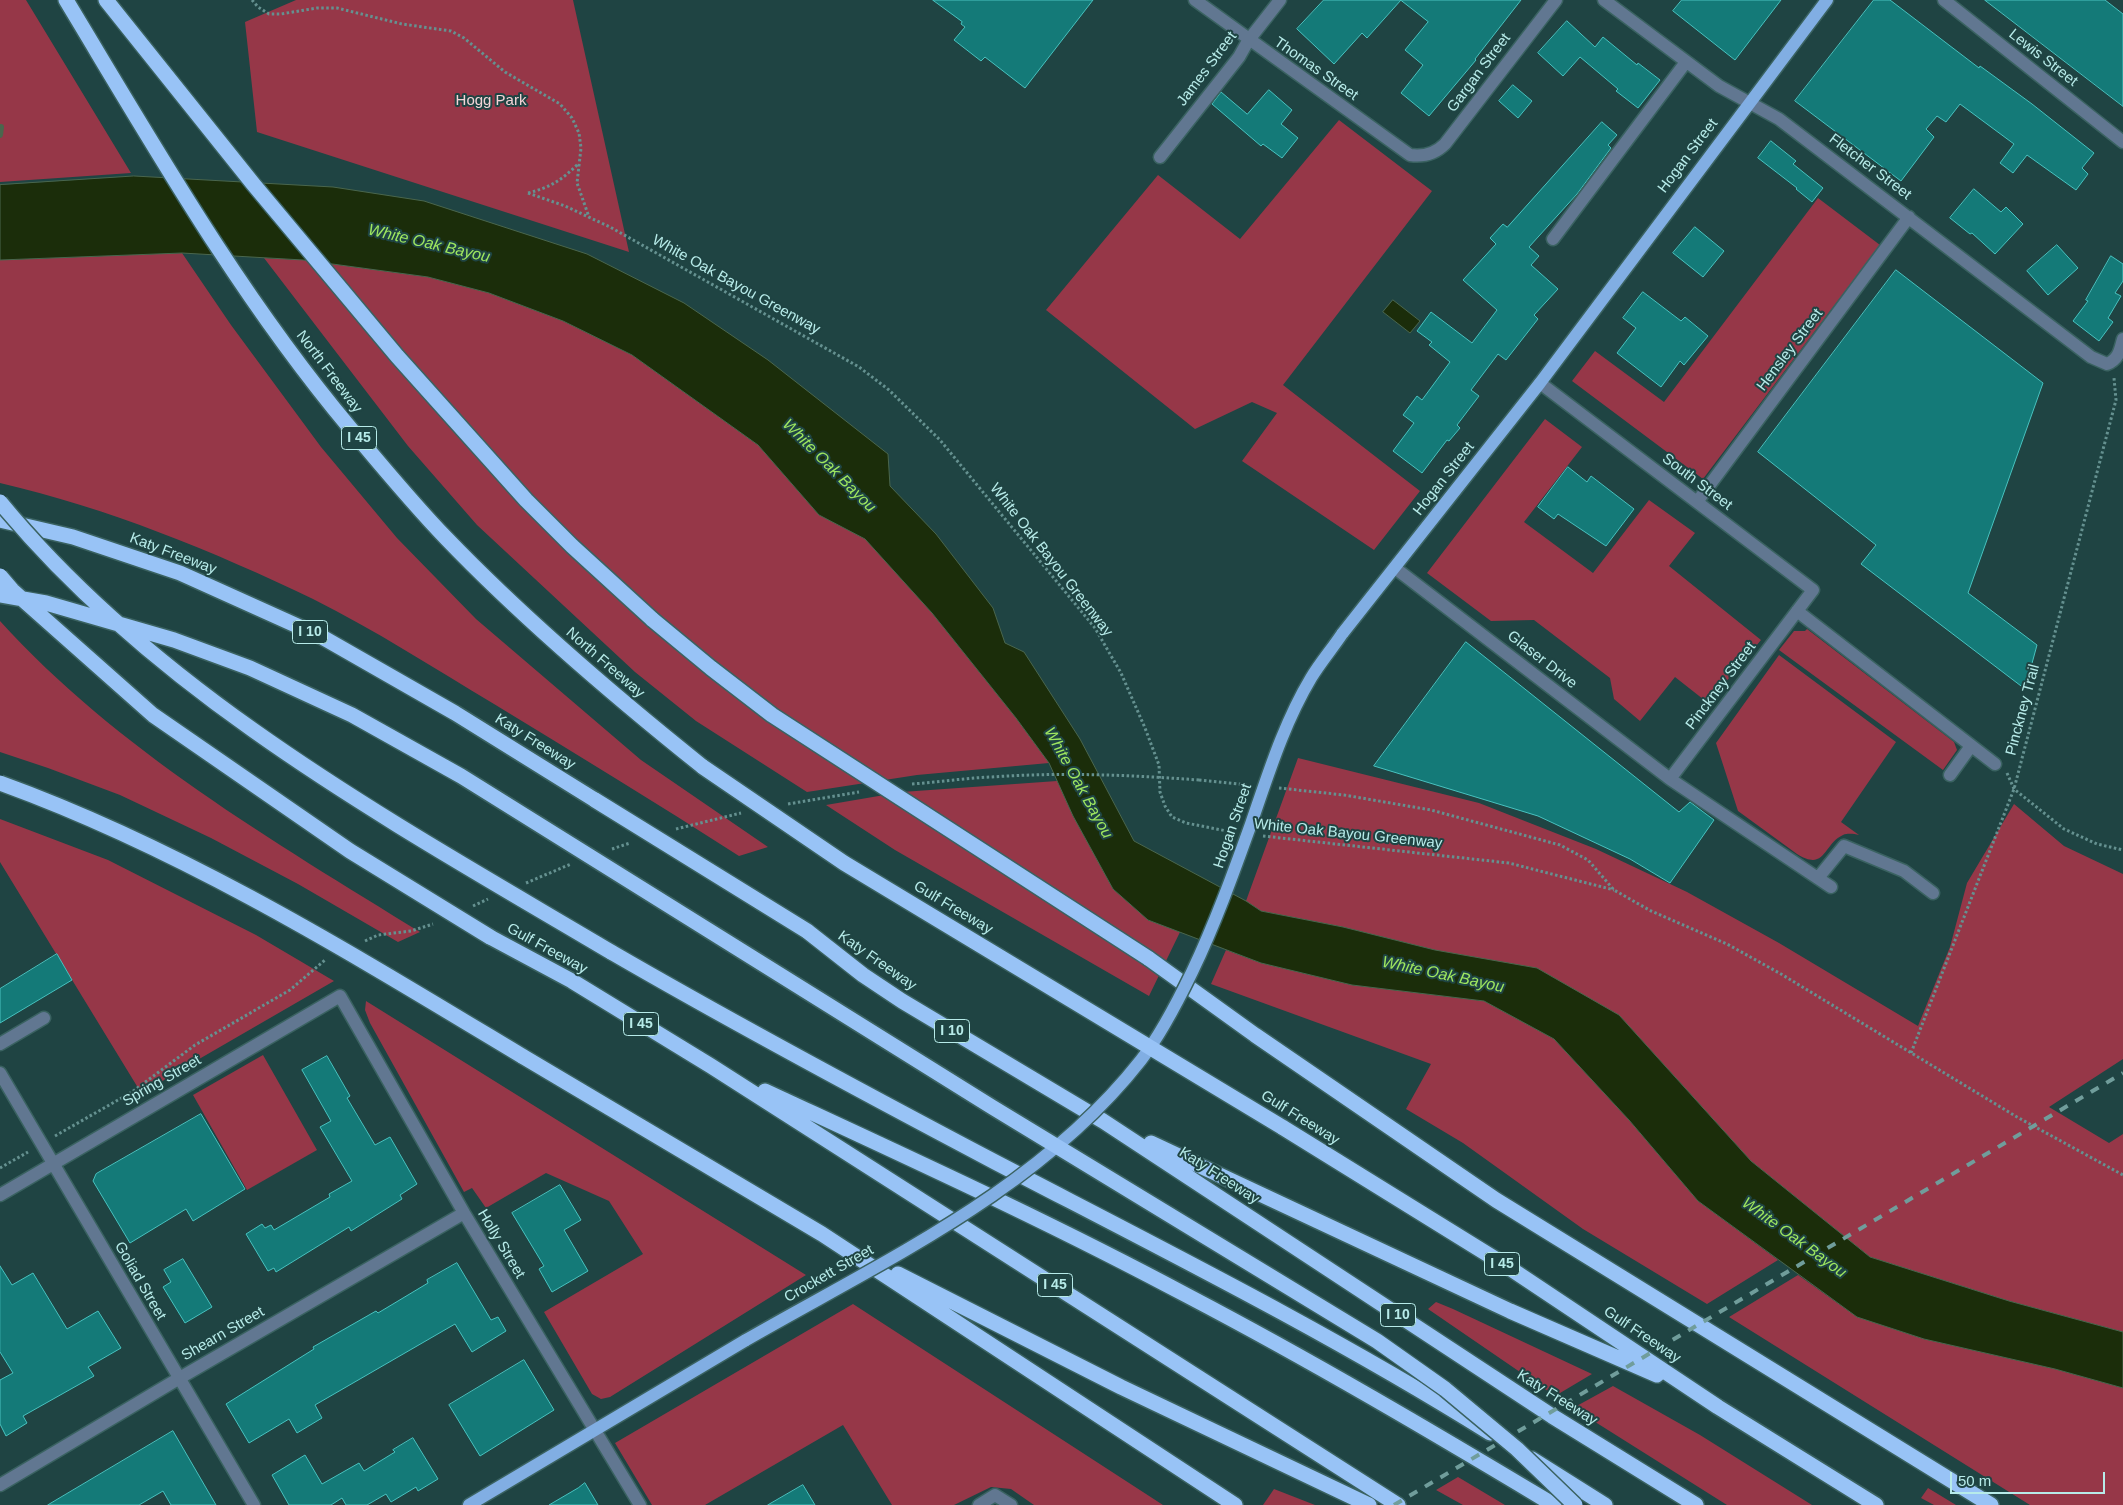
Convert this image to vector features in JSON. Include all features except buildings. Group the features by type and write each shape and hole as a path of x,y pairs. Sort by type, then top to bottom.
{"highway":[{"name":"North Freeway","path":"66,0 188,199 256,304 349,427 446,537 525,616 603,686 703,767"},
{"path":"106,0 254,186 423,385 526,500 572,546 653,620 711,668 772,715 1148,958 1255,1035 1496,1200 1992,1505"},
{"path":"0,502 73,581 143,644 226,710 312,770 408,831 611,952 742,1027 994,1161 1243,1290 1464,1417 1605,1505"},
{"name":"Katy Freeway","path":"0,520 73,537 180,573 322,637 455,713 807,931 863,975 902,1001 1103,1121 1552,1416 1696,1505"},
{"name":"Gulf Freeway","path":"0,576 12,590 152,715 350,851 490,937 572,981 711,1066 1398,1505"},
{"path":"0,595 46,603 174,640 250,668 352,715 461,776 992,1107 1377,1341 1445,1389 1510,1443 1575,1505"},
{"name":"Gulf Freeway","path":"703,767 844,863 1282,1127 1505,1265 1718,1407 1876,1505"},
{"path":"0,783 58,804 116,830 266,906 360,959 822,1234 1235,1505"},
{"path":"711,1066 935,1170 1186,1295 1430,1431 1554,1505"},
{"path":"1103,1121 1510,1311 1648,1371 1718,1407"},
{"path":"822,1234 1121,1387 1369,1505"}],"main road":[{"name":"Hogan Street","path":"1164,1022 1191,973 1232,878 1273,759 1311,677 1342,634 1540,383 1749,101 1827,0"},
{"name":"Crockett Street","path":"469,1505 746,1340 920,1240 1012,1182 1046,1157 1080,1127 1118,1087 1143,1058 1164,1022"}],"street":[{"name":"Thomas Street","path":"1195,0 1248,41 1410,155 1422,156"},
{"name":"James Street","path":"1160,157 1239,57 1248,41 1280,0"},
{"name":"Gargan Street","path":"1422,156 1437,151 1445,144 1556,0"},
{"name":"Fletcher Street","path":"1604,0 1719,86 1780,119 2090,357 2107,364 2112,362"},
{"name":"Lewis Street","path":"1944,0 2123,142"},
{"path":"1553,239 1686,62"},
{"name":"Hensley Street","path":"1697,502 1909,217"},
{"path":"2112,362 2118,356 2123,339"},
{"name":"South Street","path":"1540,383 1813,590 1797,611"},
{"name":"Glaser Drive","path":"1395,568 1670,779 1831,887"},
{"path":"1797,611 1994,764"},
{"name":"Pinckney Street","path":"1670,779 1797,611"},
{"path":"1950,775 1971,746"},
{"path":"1818,878 1844,846 1904,871 1933,894"},
{"name":"Spring Street","path":"0,1195 340,996"},
{"name":"Holly Street","path":"340,996 464,1213 640,1505"},
{"path":"0,1044 44,1018"},
{"name":"Goliad Street","path":"0,1073 178,1379 254,1505"},
{"name":"Shearn Street","path":"0,1485 464,1213"},
{"path":"979,1505 995,1495 1011,1505"}],"path":[{"path":"252,0 258,7 269,14 317,8 337,8 402,24 445,30 464,38 505,72 560,104 572,118 581,148 577,183 589,217"},
{"name":"White Oak Bayou Greenway","path":"578,163 565,177 549,187 528,193 589,217 859,367 889,390 940,440 1095,628 1121,673 1145,728 1160,765 1160,792 1165,806 1172,817 1186,823 1238,833"},
{"name":"Pinckney Trail","path":"1911,1052 2014,789 2116,400 2112,362"},
{"path":"1994,764 2007,774 2014,789 2064,829 2097,844 2123,850"},
{"path":"910,784 992,776 1074,774 1128,775 1257,786"},
{"path":"1276,788 1344,795 1431,810 1560,845 1588,860 1614,890 1651,911 1727,944 1773,969 2018,1118 2123,1174"},
{"name":"White Oak Bayou Greenway","path":"1257,835 1509,863 1614,890"},
{"path":"0,1168 32,1149"}],"green space":[{"path":"0,0 26,0 131,173 0,182"},
{"name":"Hogg Park","path":"296,0 573,0 629,252 257,132 245,22"},
{"path":"1339,120 1432,191 1283,385 1420,491 1374,550 1242,461 1277,413 1252,402 1195,429 1046,310 1158,175 1240,239"},
{"path":"1818,198 1880,245 1703,479 1572,381 1595,351 1664,402"},
{"path":"182,253 231,325 321,447 397,538 476,619 641,760 768,847 739,856 427,663 359,623 313,599 237,564 160,532 80,505 0,483 0,260"},
{"path":"264,258 303,260 428,277 489,293 563,321 632,355 758,445 819,515 865,538 932,613 1016,718 1049,763 917,775 807,792 696,721 635,672 477,525 408,446"},
{"path":"1545,419 1582,447 1524,522 1593,573 1649,500 1695,533 1669,566 1761,640 1708,703 1675,677 1640,721 1614,699 1610,678 1534,620 1491,621 1427,573"},
{"path":"0,621 46,668 94,711 146,752 253,828 420,932 398,942 298,884 211,838 120,795 0,752"},
{"path":"1807,629 1954,742 1957,750 1943,770 1779,650 1794,631 1805,631"},
{"path":"1779,655 1896,742 1841,822 1859,835 1843,835 1831,844 1823,855 1814,860 1806,859 1797,854 1738,811 1716,743"},
{"path":"1298,758 1479,803 1596,849 1687,892 1779,943 1918,1026 1950,947 1967,883 2014,804 2064,846 2123,874 2123,1059 2049,1107 2109,1143 2123,1134 2123,1332 2009,1301 1870,1257 1751,1161 1619,1015 1435,950 1343,927 1261,911 1246,901"},
{"path":"1057,781 1073,816 1113,889 1148,920 1180,932 1149,996 895,850 826,805 902,792"},
{"path":"0,819 108,860 256,935 334,981 168,1077 143,1096 0,862"},
{"path":"1226,950 1261,963 1352,985 1484,1001 1554,1039 1629,1120 1698,1201 1778,1260 1707,1304 1583,1229 1463,1143 1406,1109 1431,1064 1211,984"},
{"path":"366,1001 806,1275 610,1397 601,1399 592,1394 544,1312 643,1254 609,1201 546,1173 486,1208 472,1188 464,1192 370,1023 365,1010"},
{"path":"263,1055 317,1150 247,1190 193,1095"},
{"path":"1798,1275 1857,1317 1924,1339 2055,1369 2123,1388 2123,1505 2030,1505 1729,1317"},
{"path":"1436,1302 1592,1374 1555,1396 1428,1309"},
{"path":"853,1304 1163,1505 1034,1505 1011,1489 991,1487 954,1505 892,1505 843,1425 705,1505 652,1505 615,1443"},
{"path":"1613,1386 1700,1435 1812,1505 1727,1505 1573,1408"},
{"path":"1458,1477 1505,1505 1463,1505 1436,1490"},
{"path":"1928,1488 1956,1505 1934,1505 1921,1498"},
{"path":"1274,1489 1315,1505 1263,1505"}],"water":[{"name":"White Oak Bayou","path":"134,176 333,187 424,201 587,254 684,303 768,360 888,454 890,486 936,534 993,608 1005,643 1024,652 1080,739 1134,841 1246,901 1261,911 1343,927 1435,950 1537,968 1619,1015 1751,1161 1870,1257 2009,1301 2123,1332 2123,1388 2055,1369 1924,1339 1857,1317 1698,1201 1629,1120 1554,1039 1484,1001 1352,985 1261,963 1148,920 1113,889 1073,816 1049,763 1016,718 932,613 865,539 819,515 758,445 632,355 563,321 489,293 428,277 303,260 182,253 0,260 0,185"},
{"path":"1393,300 1420,321 1410,333 1383,312"}],"waterway":[{"path":"0,135 1,127"}],"railway":[{"path":"1394,1505 2123,1073"}]}
